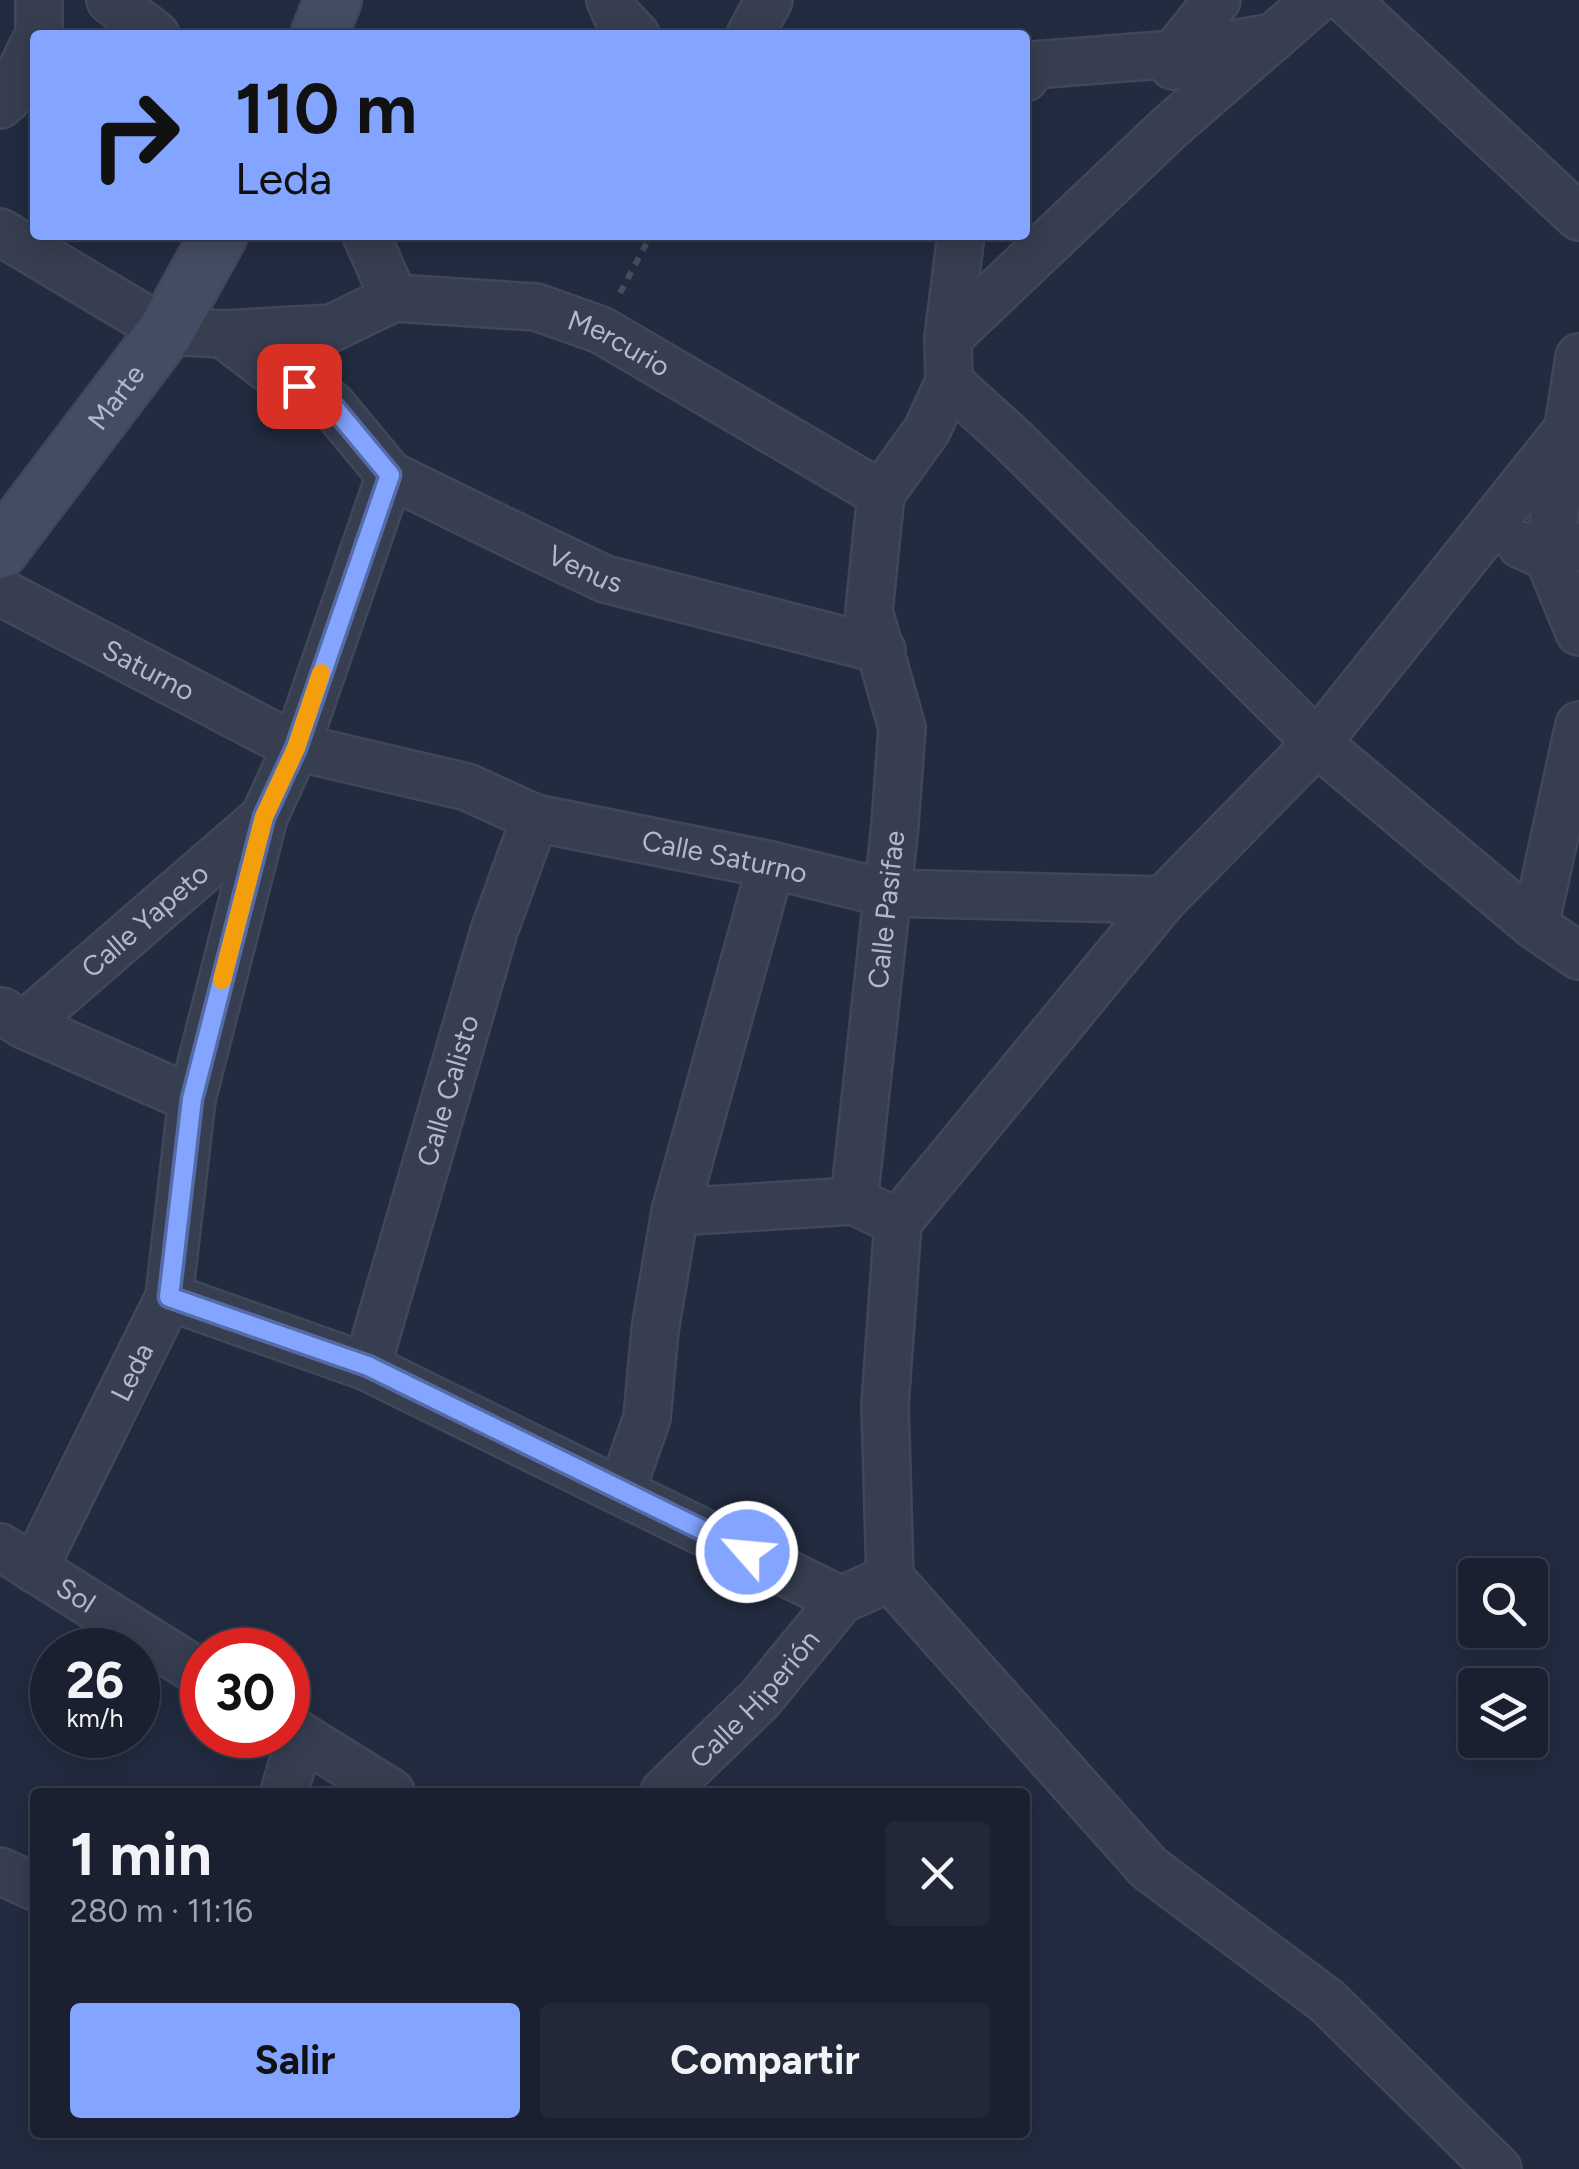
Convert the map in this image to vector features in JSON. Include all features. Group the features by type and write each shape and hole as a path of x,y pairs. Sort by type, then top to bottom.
{"street":[{"path":"39,30 40,0"},
{"path":"110,0 149,30"},
{"path":"322,30 333,0"},
{"path":"610,0 616,14 631,30"},
{"path":"753,30 769,0"},
{"path":"1168,128 1174,54 1216,0"},
{"path":"1316,0 1168,128 949,360 1013,440 1317,743 1535,926 1579,956"},
{"path":"1346,0 1579,217"},
{"path":"1030,70 1033,65 1174,54 1274,36"},
{"path":"0,105 7,99 30,52"},
{"path":"0,232 166,330 222,334 332,328 394,298 368,240"},
{"name":"Marte","path":"0,550 166,330 216,240"},
{"name":"Calle Pasifae","path":"854,1201 902,728 868,610 881,494 927,430 949,360 961,240"},
{"name":"Mercurio","path":"394,298 536,307 601,330 881,494"},
{"path":"331,404 332,328"},
{"name":"Venus","path":"222,334 266,367 331,404 390,475 605,580 882,650"},
{"path":"1579,357 1564,552 1579,632"},
{"path":"1498,2169 1326,2002 1149,1868 890,1578 885,1406 898,1222 1163,900 1317,743 1573,422"},
{"name":"Leda","path":"17,1558 169,1297 192,1099 264,817 296,748 390,475"},
{"path":"1488,530 1564,552"},
{"name":"Saturno","path":"0,592 296,748"},
{"path":"1535,926 1579,726"},
{"name":"Calle Saturno","path":"296,748 468,787 535,818 771,865 886,893 1163,900"},
{"name":"Calle Yapeto","path":"12,1018 264,817"},
{"name":"Calle Calisto","path":"368,1366 494,931 535,818"},
{"path":"622,1490 646,1418 654,1330 676,1212 771,865"},
{"path":"12,1018 192,1099"},
{"path":"676,1212 854,1201 898,1222"},
{"path":"169,1297 368,1366 841,1600 890,1578"},
{"name":"Sol","path":"17,1558 180,1660"},
{"name":"Calle Hiperión","path":"668,1788 760,1699 841,1600"},
{"path":"310,1742 385,1788"},
{"path":"285,1788 290,1758"},
{"path":"0,1871 30,1885"}],"path":[{"path":"601,330 647,240"}],"slow traffic":[{"path":"222,980 264,817 296,748 321,673"}],"route":[{"path":"299,386 331,404 390,475 296,748 264,817 192,1099 169,1297 368,1366 747,1552"}]}
